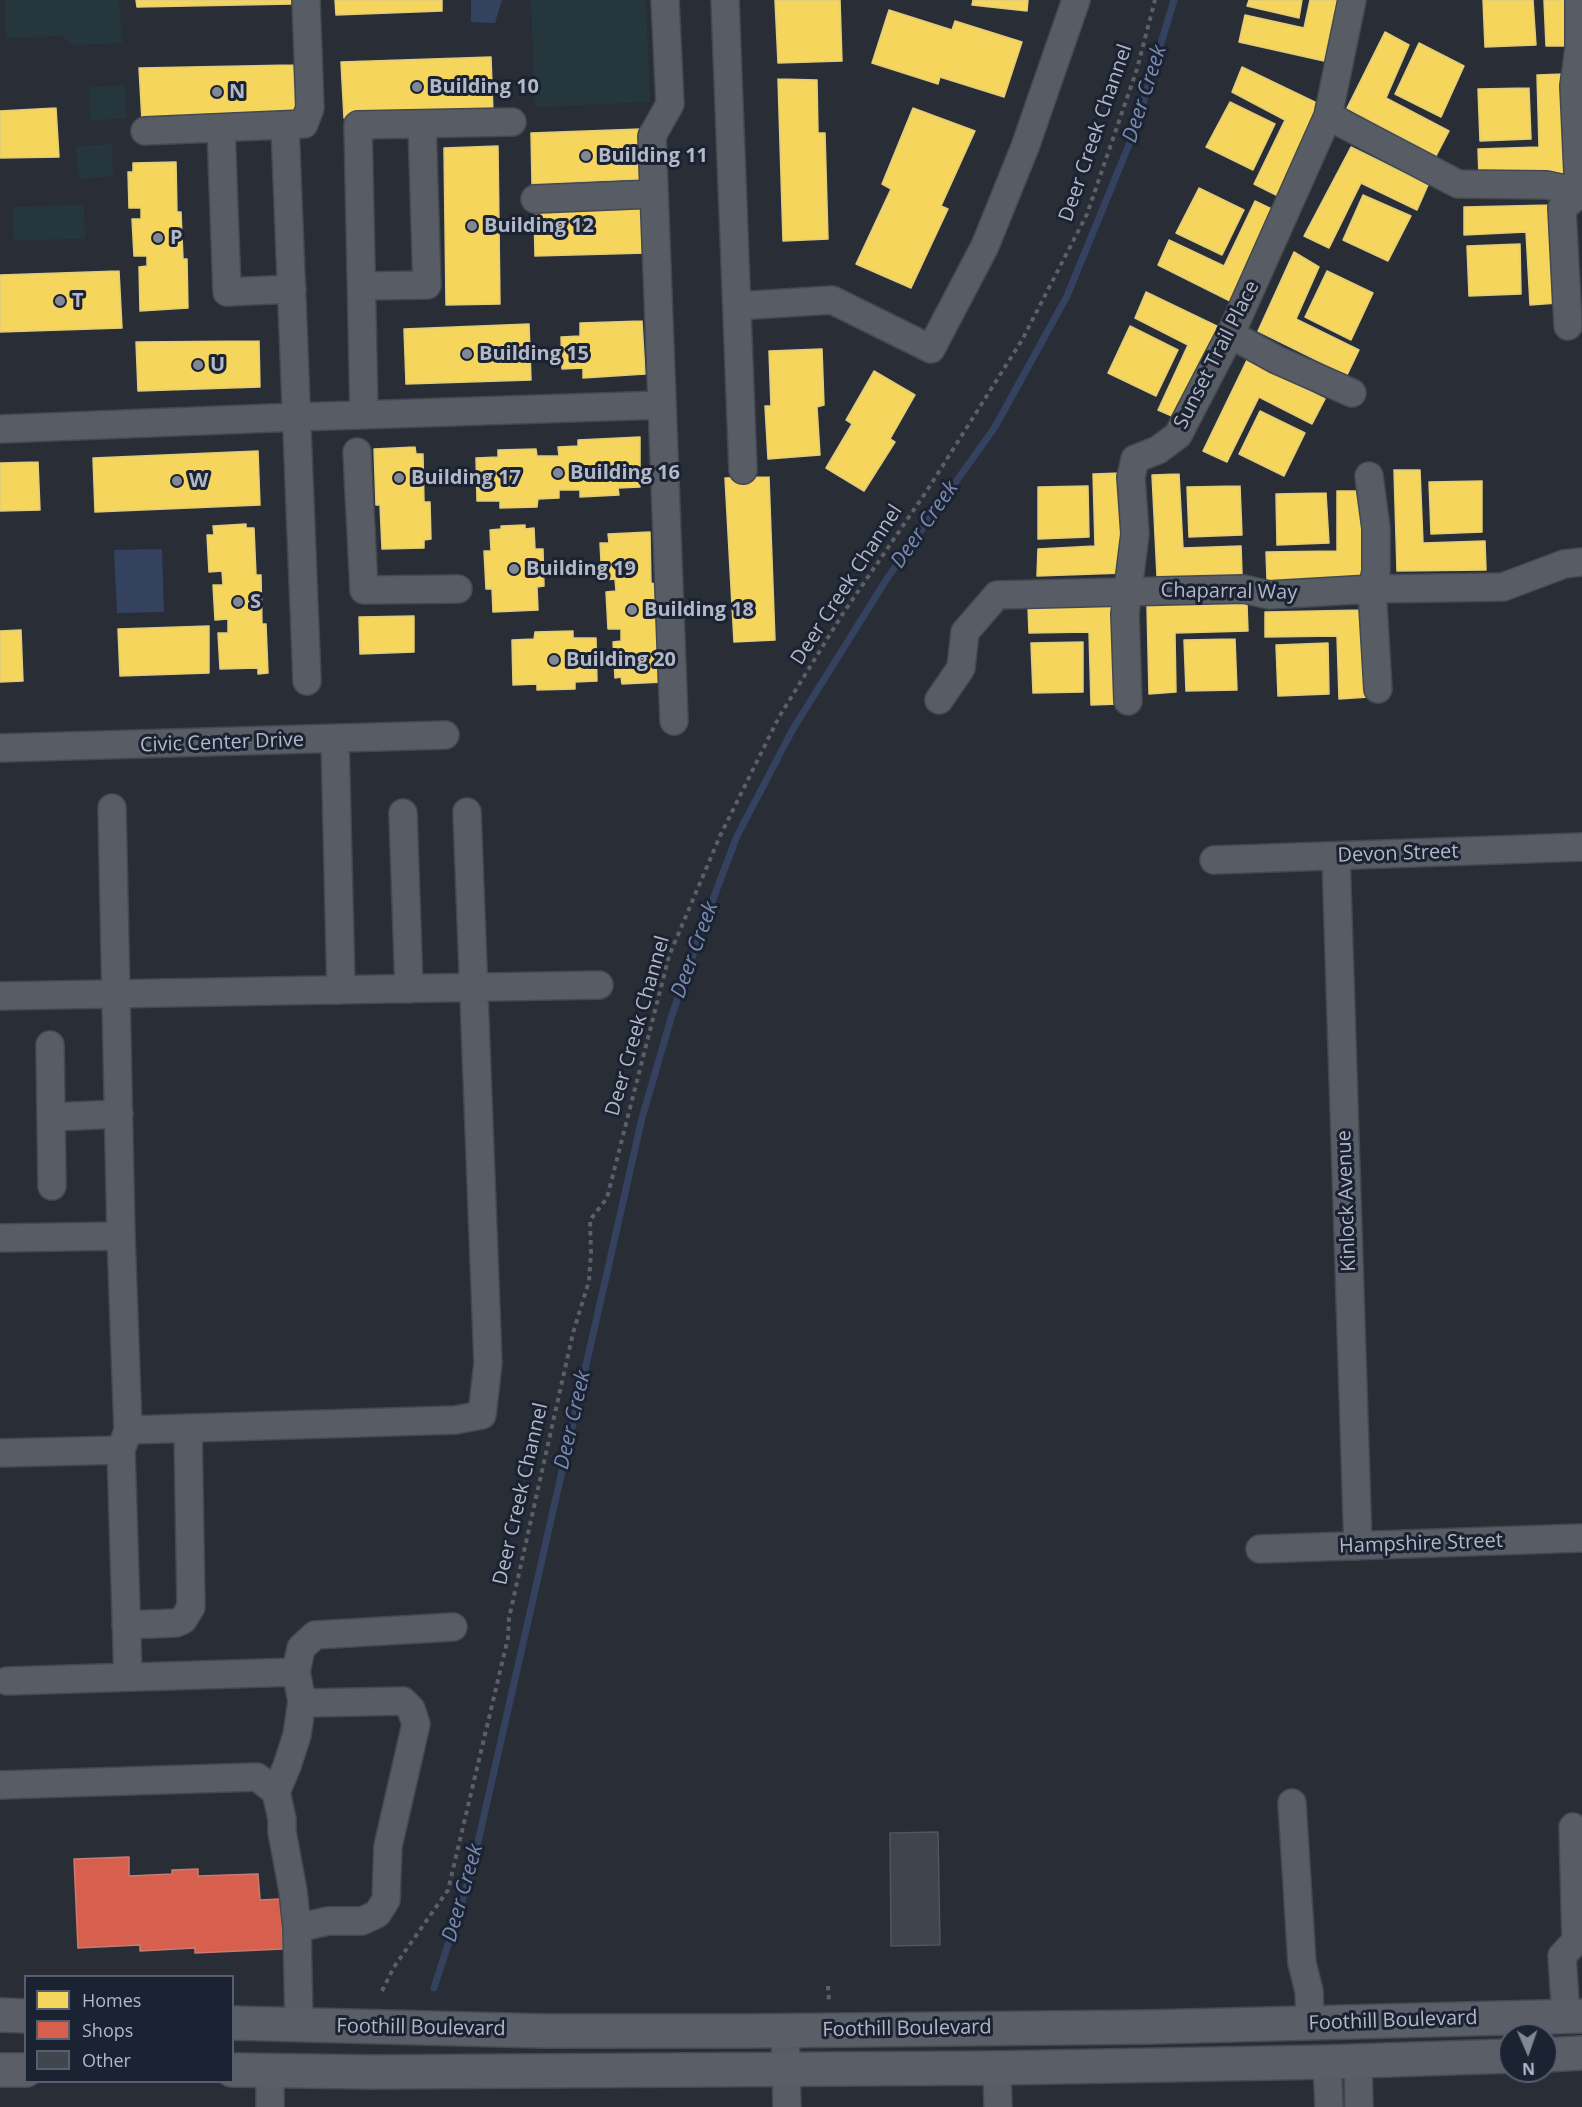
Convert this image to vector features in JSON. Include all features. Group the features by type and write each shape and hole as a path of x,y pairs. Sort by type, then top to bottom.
{"main road":[{"path":"0,2015 24,2016"},
{"name":"Foothill Boulevard","path":"234,2023 544,2031 785,2031 1310,2024 1574,2016"},
{"path":"1558,2055 1582,2054"},
{"name":"Foothill Boulevard","path":"234,2070 997,2068 1342,2062 1498,2056"},
{"path":"0,2070 24,2070"}],"street":[{"path":"146,131 304,124 310,108 306,0"},
{"path":"665,0 670,104 652,136 674,721"},
{"path":"725,0 743,470"},
{"path":"737,306 832,300 931,349 985,246 1025,147 1076,0"},
{"name":"Sunset Trail Place","path":"1128,701 1125,614 1130,591 1135,534 1131,477 1135,459 1158,450 1178,435 1230,334 1328,116 1353,0"},
{"path":"1579,0 1579,48 1574,86 1580,194"},
{"path":"1328,116 1458,184 1547,185 1580,194"},
{"path":"364,414 358,125 512,122"},
{"path":"362,286 427,285 423,124"},
{"path":"285,126 307,681"},
{"path":"221,128 227,292 292,289"},
{"path":"535,199 654,194"},
{"path":"1568,326 1562,208 1580,194"},
{"path":"1230,334 1277,360 1352,393"},
{"path":"0,429 364,414 662,405"},
{"path":"357,452 364,590 458,589"},
{"path":"1369,476 1376,528 1376,572 1372,589 1378,689"},
{"name":"Chaparral Way","path":"939,700 961,668 965,632 997,595 1244,589 1269,595 1372,589 1503,587 1564,564 1582,561"},
{"name":"Civic Center Drive","path":"0,748 445,735"},
{"path":"335,739 341,990"},
{"path":"112,808 128,1677"},
{"path":"403,813 409,989"},
{"path":"0,1453 124,1440 188,1429 455,1420 482,1415 488,1363 467,813"},
{"name":"Devon Street","path":"1214,860 1582,847"},
{"name":"Kinlock Avenue","path":"1336,857 1358,1546"},
{"path":"0,996 599,985"},
{"path":"50,1045 52,1186"},
{"path":"51,1117 119,1114"},
{"path":"0,1238 121,1236"},
{"path":"126,1625 176,1623 183,1620 191,1607 188,1429"},
{"name":"Hampshire Street","path":"1260,1549 1582,1538"},
{"path":"299,2025 297,1928 282,1819 276,1792 297,1735 302,1701 296,1672 301,1648 315,1635 453,1627"},
{"path":"7,1681 296,1672"},
{"path":"297,1928 328,1921 363,1921 377,1914 386,1900 388,1846 416,1724 411,1709 403,1701 308,1703 302,1701"},
{"path":"0,1785 257,1777 276,1792"},
{"path":"1292,1803 1302,1963 1309,1991 1310,2024"},
{"path":"1573,1827 1576,1941 1562,1956 1574,2016"},
{"path":"785,2031 788,2107"},
{"path":"1329,2107 1342,2062"},
{"path":"1342,2062 1359,2107"},
{"path":"997,2068 998,2107"},
{"path":"270,2070 270,2107"}],"path":[{"name":"Deer Creek Channel","path":"382,1991 394,1967 448,1890 508,1638 509,1618 573,1332 590,1281 590,1221 607,1198 669,956 720,836 779,717 842,615 928,489 1022,340 1082,224 1137,69 1155,0"},
{"path":"828,1986 829,2002"}],"shaded area":[{"path":"5,0 119,0 122,43 74,45 61,36 6,38"},
{"path":"531,0 646,0 650,102 535,107"},
{"path":"125,86 126,118 90,121 89,87"},
{"path":"112,144 113,176 79,179 76,146"},
{"path":"84,205 85,239 14,240 13,207"}],"water":[{"path":"471,0 502,0 495,23 471,22"},
{"path":"162,549 164,612 117,613 114,550"}],"building: Homes":[{"path":"136,0 292,0 292,4 137,7"},
{"path":"335,0 442,0 442,11 336,15"},
{"path":"775,0 840,0 842,61 778,63"},
{"path":"973,0 1028,0 1027,11 972,5"},
{"path":"1249,0 1302,0 1299,18 1247,6"},
{"path":"1310,0 1338,0 1324,61 1239,42 1245,15 1304,28"},
{"path":"1483,0 1533,0 1536,45 1485,47"},
{"path":"1544,0 1571,0 1572,46 1546,46"},
{"path":"889,10 952,30 955,21 1022,42 1004,97 940,77 938,84 872,63"},
{"path":"1385,32 1409,45 1386,98 1449,131 1436,156 1347,108"},
{"path":"1419,43 1464,66 1441,117 1395,94"},
{"name":"Building 10","path":"491,57 493,113 344,118 341,62"},
{"name":"N","path":"293,65 296,116 142,121 139,68"},
{"path":"1242,67 1321,105 1278,196 1254,184 1285,120 1232,92"},
{"path":"1564,74 1564,173 1479,177 1478,149 1539,147 1537,75"},
{"path":"778,79 817,80 818,133 825,133 828,239 783,241"},
{"path":"1529,88 1531,139 1480,141 1478,89"},
{"path":"1230,102 1275,124 1253,170 1206,147"},
{"path":"56,108 59,157 0,158 0,111"},
{"path":"913,108 975,131 941,206 948,209 911,288 856,264 891,189 882,184"},
{"name":"Building 11","path":"641,129 641,179 532,184 531,133"},
{"name":"Building 12","path":"498,146 500,304 446,305 444,148"},
{"path":"1351,147 1428,185 1417,210 1361,183 1329,248 1304,236"},
{"name":"P","path":"176,162 177,212 181,212 183,259 187,259 188,308 140,311 139,267 147,266 147,256 134,256 132,219 141,219 141,208 129,208 128,172 133,172 133,163"},
{"path":"1199,188 1244,210 1222,255 1176,233"},
{"path":"1363,195 1411,216 1388,261 1343,240"},
{"path":"1255,201 1280,213 1236,304 1158,265 1169,240 1224,266"},
{"path":"1552,205 1557,303 1530,305 1526,232 1464,235 1464,207"},
{"path":"644,209 647,253 535,256 534,211"},
{"path":"1520,244 1521,294 1469,296 1467,246"},
{"path":"1294,252 1319,267 1296,319 1359,350 1347,375 1258,331"},
{"name":"T","path":"119,271 122,328 0,332 0,275"},
{"path":"1327,271 1373,293 1351,340 1305,317"},
{"path":"1146,292 1225,330 1181,420 1158,410 1188,345 1135,318"},
{"path":"642,321 645,374 583,378 583,368 562,369 561,337 580,336 580,323"},
{"name":"Building 15","path":"529,324 531,380 406,384 404,329"},
{"path":"1130,326 1178,350 1156,396 1108,373"},
{"name":"U","path":"259,341 260,387 138,391 136,342"},
{"path":"822,349 824,405 817,407 820,455 768,459 765,406 771,406 769,351"},
{"path":"1247,360 1325,399 1312,424 1259,397 1227,462 1203,451"},
{"path":"874,371 915,395 890,439 895,442 864,491 826,468 852,424 846,420"},
{"path":"1260,411 1305,433 1284,476 1239,454"},
{"name":"Building 16","path":"640,437 640,487 618,488 619,495 580,497 580,490 559,490 559,498 538,499 537,507 500,508 500,501 477,501 476,458 498,457 498,450 536,449 537,456 559,456 558,447 578,446 578,440"},
{"name":"Building 17","path":"415,447 416,454 423,454 424,502 430,502 431,539 424,540 424,548 382,549 380,505 376,505 374,449"},
{"name":"W","path":"258,451 260,505 95,512 93,458"},
{"path":"38,462 40,510 0,511 0,463"},
{"path":"1394,470 1420,470 1423,543 1485,541 1486,570 1397,571"},
{"path":"1121,473 1124,573 1037,576 1038,549 1095,546 1093,474"},
{"path":"1179,474 1183,548 1241,546 1242,574 1157,576 1152,475"},
{"path":"769,477 775,640 734,642 725,478"},
{"path":"1482,481 1482,532 1431,534 1429,482"},
{"path":"1088,486 1089,537 1038,539 1038,487"},
{"path":"1240,486 1242,535 1189,537 1187,487"},
{"path":"1337,491 1365,491 1367,575 1267,580 1266,552 1337,551"},
{"path":"1326,493 1329,543 1277,545 1276,494"},
{"name":"S","path":"246,524 246,528 254,528 256,575 261,575 262,624 266,624 268,673 258,674 258,668 220,669 218,633 228,633 228,619 215,620 213,585 223,585 222,571 209,572 207,535 214,535 213,526"},
{"name":"Building 19","path":"525,525 525,529 534,528 535,549 543,549 544,586 537,587 538,610 493,612 492,589 486,589 484,551 491,551 490,530 501,529 501,526"},
{"name":"Building 18","path":"650,532 651,583 655,584 657,632 661,632 663,682 622,684 621,677 615,678 613,642 621,641 621,629 608,629 606,592 616,591 615,579 602,580 600,543 609,543 608,534"},
{"path":"1247,604 1248,631 1175,633 1176,692 1149,694 1147,606"},
{"path":"1115,606 1119,704 1091,705 1089,632 1029,633 1028,607"},
{"path":"1365,610 1369,697 1339,699 1337,636 1265,637 1265,612"},
{"path":"414,616 414,652 360,654 359,617"},
{"path":"209,626 209,673 120,676 118,629"},
{"path":"21,630 23,681 0,682 0,631"},
{"name":"Building 20","path":"573,631 573,638 596,638 597,681 575,682 575,689 537,690 537,684 513,685 512,640 534,639 535,632"},
{"path":"1235,639 1237,690 1186,691 1184,640"},
{"path":"1083,642 1083,692 1033,693 1031,643"},
{"path":"1328,643 1329,694 1278,696 1276,645"}],"building: Shops":[{"path":"129,1857 129,1876 172,1874 172,1870 198,1869 198,1876 258,1874 260,1900 281,1899 283,1949 195,1953 195,1948 140,1951 140,1945 78,1948 74,1859"}],"building: Other":[{"path":"938,1832 940,1945 891,1946 890,1833"}],"waterway":[{"name":"Deer Creek","path":"434,1988 471,1873 642,1118 672,1015 707,915 737,836 793,729 888,577 995,427 1067,296 1135,130 1174,0"}],"place":[{"name":"Building 10","path":"417,87"},
{"name":"N","path":"217,92"},
{"name":"Building 11","path":"586,156"},
{"name":"Building 12","path":"472,226"},
{"name":"P","path":"158,238"},
{"name":"T","path":"60,301"},
{"name":"Building 15","path":"467,354"},
{"name":"U","path":"198,365"},
{"name":"Building 16","path":"558,473"},
{"name":"Building 17","path":"399,478"},
{"name":"W","path":"177,481"},
{"name":"Building 19","path":"514,569"},
{"name":"S","path":"238,602"},
{"name":"Building 18","path":"632,610"},
{"name":"Building 20","path":"554,660"}]}
